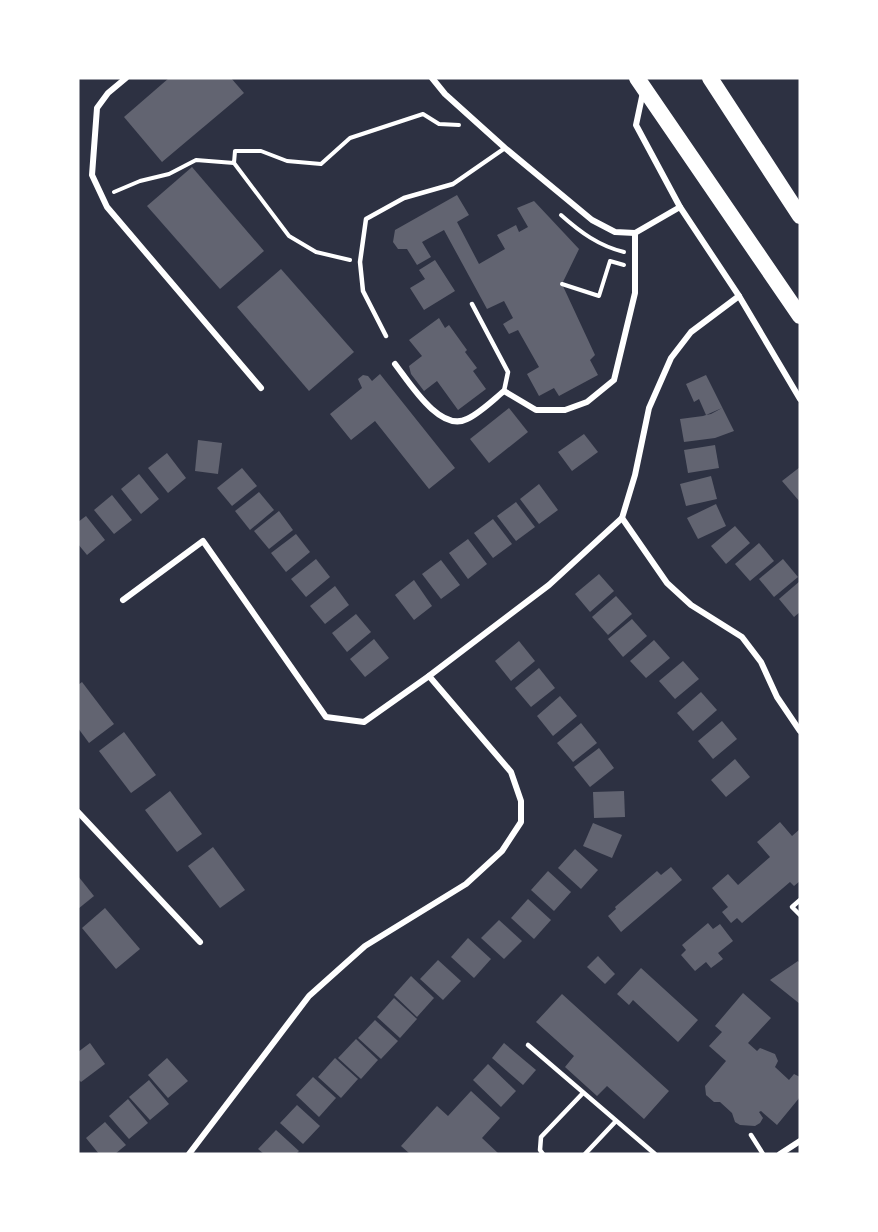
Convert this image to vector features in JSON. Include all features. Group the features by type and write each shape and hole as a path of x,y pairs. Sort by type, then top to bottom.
{"highway":[{"path":"710,78 800,216"},
{"path":"641,83 800,316"}],"street":[{"path":"126,78 108,93 98,108 92,174 106,207 261,388"},
{"path":"432,78 445,94 505,147 592,220 615,232 635,232 680,207"},
{"path":"641,83 636,125 680,207 739,296 800,399"},
{"path":"395,364 424,403 447,420 466,420 504,391 536,410 565,411 587,402 614,380 635,293 635,232"},
{"path":"123,600 203,541 326,717 364,722 549,585 622,518 649,408 671,358 691,332 739,296"},
{"path":"622,518 667,583 691,605 741,637 761,662 777,697 800,730"},
{"path":"189,1154 309,996 365,946 466,884 502,852 520,822 521,801 511,772 429,676"},
{"path":"78,812 200,942"},
{"path":"780,1154 800,1141"}],"lane":[{"path":"386,336 363,291 360,262 366,219 404,198 453,184 505,147"},
{"path":"472,304 508,372 504,391"},
{"path":"800,900 792,906 800,915"},
{"path":"528,1045 655,1154"},
{"path":"543,1154 540,1150 541,1137 584,1093"},
{"path":"585,1154 616,1121"},
{"path":"751,1136 763,1154"}],"path":[{"path":"360,262 316,252 289,236 234,163 235,151 261,151 287,161 321,164 350,138 423,114"},
{"path":"102,197 140,181 169,174 196,160 234,163"},
{"path":"562,284 599,296 610,261 616,263"}],"building":[{"path":"169,78 231,78 244,93 162,162 124,117"},
{"path":"192,167 264,251 220,289 147,206"},
{"path":"457,195 469,215 457,222 479,264 505,249 497,235 516,225 519,232 528,227 517,208 534,201 579,249 562,284 595,355 590,360 598,375 559,396 554,388 539,396 527,374 539,367 518,330 509,334 503,324 513,318 504,301 487,309 444,230 422,242 431,257 417,265 407,249 398,249 393,242 395,230"},
{"path":"435,260 455,291 424,310 410,288 425,279 419,270"},
{"path":"281,269 354,352 309,391 237,307"},
{"path":"439,318 445,328 449,325 467,350 465,352 477,368 473,371 486,389 458,410 437,381 424,391 411,374 409,366 422,356 409,340"},
{"path":"380,374 455,468 429,489 375,421 351,440 330,414 362,388 358,379 363,375 368,376 372,381"},
{"path":"706,375 734,431 715,438 684,442 680,419 706,415 699,399 694,402 686,384"},
{"path":"509,408 528,432 489,463 470,439"},
{"path":"584,434 598,452 572,471 558,452"},
{"path":"198,440 222,443 218,474 195,471"},
{"path":"715,445 719,468 688,473 684,450"},
{"path":"167,453 186,478 168,493 148,468"},
{"path":"800,467 800,502 782,481"},
{"path":"242,468 257,486 232,506 217,488"},
{"path":"139,474 159,499 141,514 121,489"},
{"path":"711,476 717,499 686,506 680,484"},
{"path":"539,484 558,510 539,524 520,499"},
{"path":"259,492 274,510 250,530 235,511"},
{"path":"112,495 132,520 114,534 94,510"},
{"path":"516,502 535,527 516,541 497,516"},
{"path":"716,504 726,526 698,539 687,518"},
{"path":"279,511 293,530 269,549 254,531"},
{"path":"86,516 105,540 87,555 78,544 78,522"},
{"path":"493,519 512,544 493,558 474,533"},
{"path":"735,526 750,543 726,564 711,546"},
{"path":"296,534 310,552 286,572 271,553"},
{"path":"468,539 487,564 468,579 449,553"},
{"path":"759,543 774,561 750,581 735,564"},
{"path":"316,559 330,577 306,597 291,579"},
{"path":"783,559 798,577 774,597 759,579"},
{"path":"441,560 460,585 441,599 422,574"},
{"path":"599,574 614,591 590,612 575,594"},
{"path":"414,580 432,606 414,620 395,595"},
{"path":"800,581 800,612 794,617 779,599"},
{"path":"335,586 349,605 325,624 310,606"},
{"path":"616,596 632,614 608,635 592,617"},
{"path":"356,614 371,632 347,652 332,633"},
{"path":"632,619 647,636 623,657 608,639"},
{"path":"374,639 389,658 365,677 350,659"},
{"path":"654,640 670,658 646,678 630,661"},
{"path":"519,641 535,661 511,681 495,661"},
{"path":"683,661 699,679 675,699 659,681"},
{"path":"539,668 555,688 531,707 515,688"},
{"path":"82,682 114,724 89,743 78,728 78,685"},
{"path":"701,692 717,710 693,731 677,713"},
{"path":"560,696 577,716 553,736 537,716"},
{"path":"722,721 737,739 713,759 698,741"},
{"path":"581,723 597,743 573,762 557,743"},
{"path":"124,732 156,775 131,793 99,751"},
{"path":"599,748 614,768 590,787 574,767"},
{"path":"735,759 750,777 726,797 711,780"},
{"path":"170,791 202,834 177,852 145,810"},
{"path":"624,791 625,817 594,818 593,792"},
{"path":"780,822 792,836 800,829 800,881 794,886 790,882 742,923 737,918 731,923 722,912 728,907 712,888 728,874 738,885 770,857 757,842"},
{"path":"593,823 622,835 612,858 583,846"},
{"path":"213,847 245,890 220,908 188,866"},
{"path":"575,849 598,870 581,889 558,868"},
{"path":"671,867 682,880 621,932 608,916 616,909 615,907 657,871 661,875"},
{"path":"548,871 571,892 554,911 531,890"},
{"path":"78,876 94,896 78,909"},
{"path":"528,899 551,920 534,939 511,918"},
{"path":"105,908 140,949 116,969 82,928"},
{"path":"499,920 522,941 504,959 481,938"},
{"path":"708,923 713,929 720,924 733,941 718,953 723,959 711,968 706,962 695,971 681,955 686,950 682,945"},
{"path":"468,938 491,959 474,978 451,957"},
{"path":"598,956 615,974 605,984 587,967"},
{"path":"438,960 461,981 443,1000 420,979"},
{"path":"798,961 800,964 800,1004 770,980"},
{"path":"641,968 698,1020 678,1042 633,1000 629,1005 617,994"},
{"path":"411,976 434,998 417,1017 394,995"},
{"path":"743,993 771,1018 748,1043 757,1051 760,1048 775,1054 778,1061 775,1067 789,1080 794,1074 800,1077 800,1097 777,1125 761,1111 759,1112 763,1118 760,1123 755,1126 740,1125 735,1122 732,1113 720,1102 714,1102 706,1095 705,1086 726,1061 709,1046 722,1032 715,1026"},
{"path":"562,994 669,1091 644,1119 607,1086 597,1096 565,1067 574,1056 536,1022"},
{"path":"394,998 417,1019 400,1038 377,1017"},
{"path":"375,1020 398,1041 381,1059 358,1038"},
{"path":"356,1039 378,1060 361,1079 338,1058"},
{"path":"90,1043 105,1064 81,1082 78,1079 78,1052"},
{"path":"504,1043 536,1070 523,1085 492,1058"},
{"path":"167,1058 188,1081 168,1098 148,1075"},
{"path":"335,1058 358,1079 341,1098 318,1077"},
{"path":"488,1064 516,1091 501,1107 473,1080"},
{"path":"313,1077 336,1098 319,1117 296,1095"},
{"path":"149,1080 169,1104 150,1120 129,1097"},
{"path":"471,1091 500,1118 482,1138 499,1154 410,1154 401,1146 437,1106 448,1116"},
{"path":"128,1099 148,1123 129,1139 109,1116"},
{"path":"297,1105 320,1126 303,1144 280,1123"},
{"path":"105,1122 126,1145 115,1154 99,1154 86,1138"},
{"path":"276,1130 299,1151 296,1154 264,1154 258,1149"}]}
